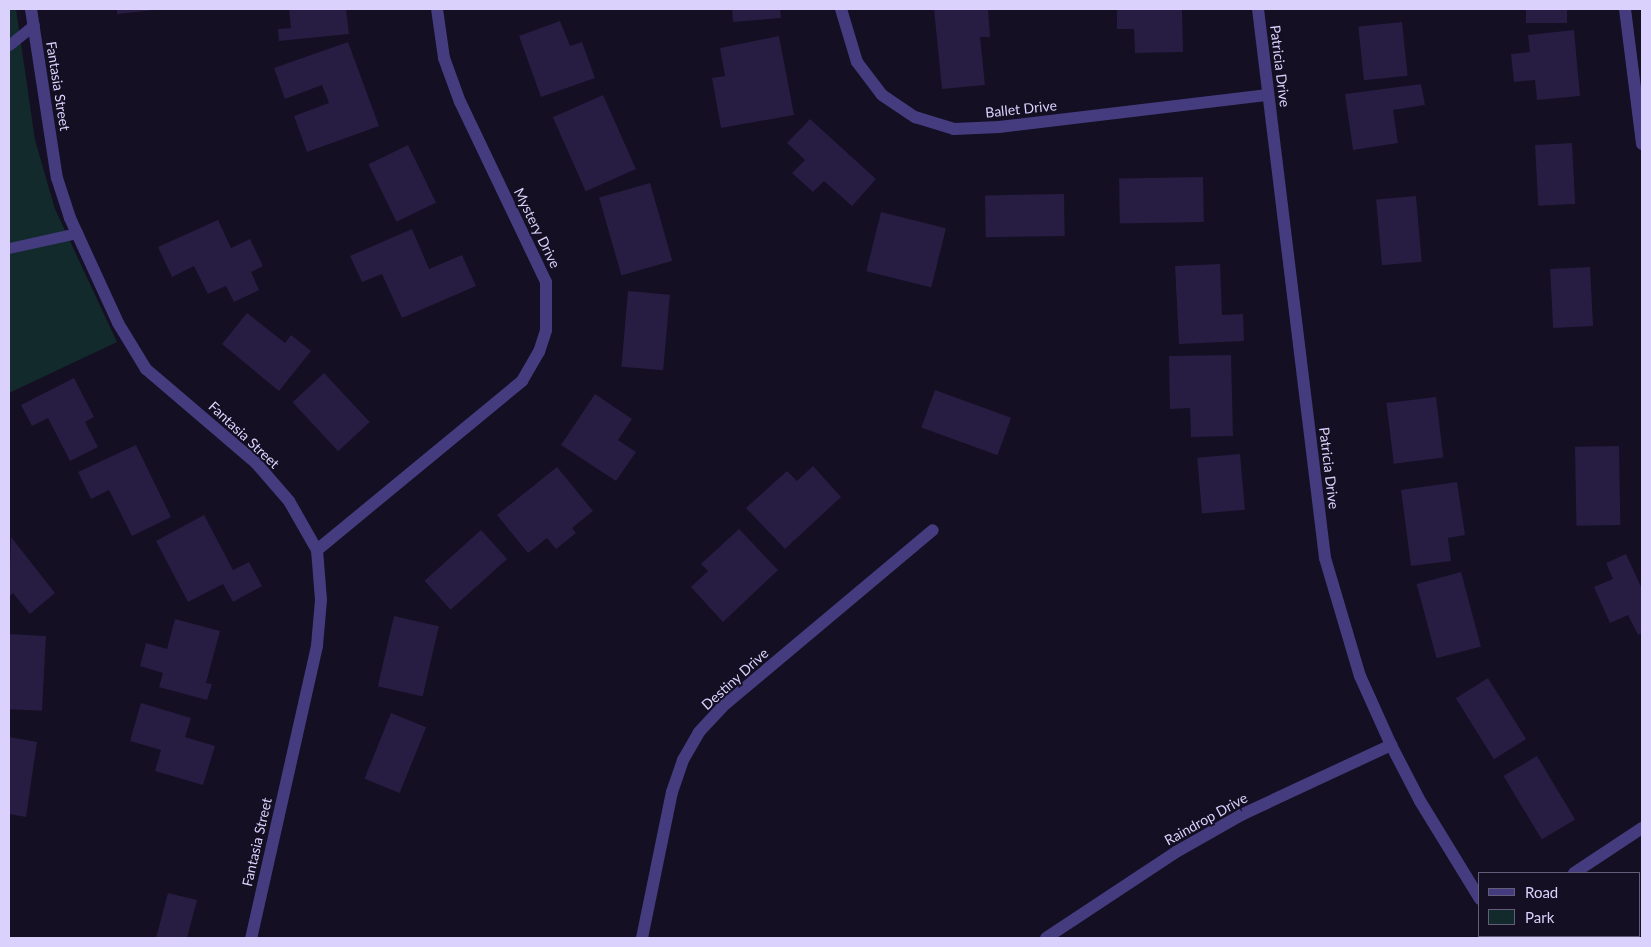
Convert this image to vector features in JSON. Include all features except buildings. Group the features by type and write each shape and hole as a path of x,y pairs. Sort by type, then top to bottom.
{"street":[{"name":"Fantasia Street","path":"31,9 57,178 77,233 118,323 146,368 256,463 289,501 317,550 321,600 317,646 251,938"},
{"name":"Mystery Drive","path":"317,550 522,380 539,352 546,330 546,282 460,102 444,58 437,9"},
{"name":"Ballet Drive","path":"841,9 857,62 882,95 915,118 954,129 999,127 1268,95"},
{"name":"Patricia Drive","path":"1258,9 1325,558 1360,676 1391,745 1420,801 1478,896"},
{"path":"1624,9 1642,144"},
{"name":"Destiny Drive","path":"642,938 672,792 683,760 700,732 722,707 934,530"},
{"name":"Raindrop Drive","path":"1046,938 1176,852 1241,815 1391,745"},
{"path":"1576,872 1642,828"}],"lane":[{"path":"9,45 34,25"},
{"path":"9,248 77,233"}],"green space":[{"path":"9,9 16,9 35,140 55,209 117,342 9,393"}]}
